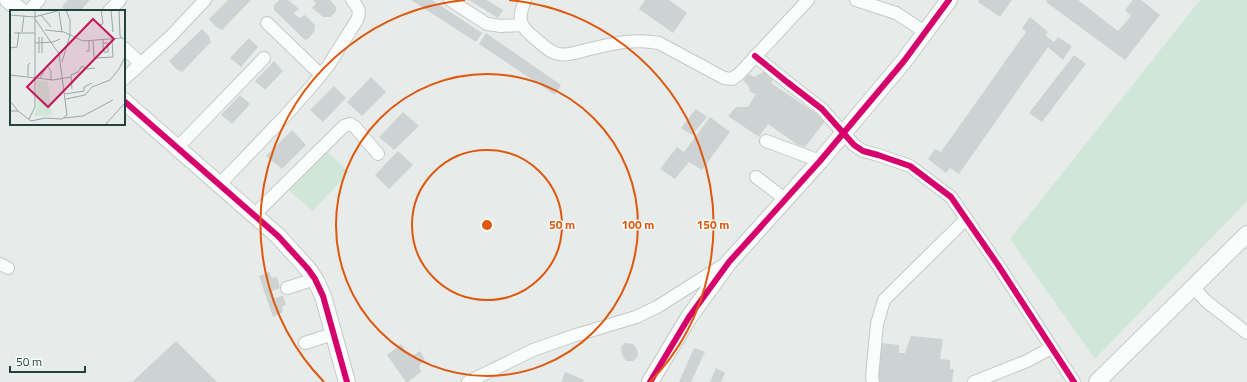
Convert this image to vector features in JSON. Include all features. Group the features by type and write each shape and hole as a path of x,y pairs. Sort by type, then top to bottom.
{"street":[{"path":"8,0 20,10"},
{"path":"29,10 39,0"},
{"path":"110,10 120,0"},
{"path":"125,78 170,37 205,0"},
{"path":"219,185 288,113 320,75 358,20 360,14 358,7 352,0"},
{"path":"450,0 487,24 501,26 522,25"},
{"path":"525,0 521,12 520,22 524,29 550,50 558,54 570,54 614,43 649,41 659,43 724,78 732,79 756,56 808,0"},
{"path":"856,0 896,13 925,32"},
{"path":"650,382 689,317 729,262 843,134 904,61 949,0"},
{"path":"267,23 320,75"},
{"path":"125,49 140,63"},
{"path":"756,56 786,82 822,109 854,145 863,151 878,154 910,166 951,197 998,265 1074,382"},
{"path":"177,148 264,58"},
{"path":"125,102 278,236 308,269 315,278 323,296 347,382"},
{"path":"254,215 344,126 350,124 355,127 378,154"},
{"path":"766,141 820,161"},
{"path":"756,177 785,198"},
{"path":"873,382 872,378 877,324 884,300 966,219"},
{"path":"1097,382 1194,288 1247,234"},
{"path":"468,382 488,377 533,350 636,317 657,308 729,262"},
{"path":"287,288 315,278"},
{"path":"1194,288 1207,302 1247,333"},
{"path":"305,343 333,334"},
{"path":"974,382 1027,361 1051,348"}],"green space":[{"path":"1200,0 1247,0 1247,201 1095,359 1010,239"},
{"path":"326,151 349,172 313,211 287,189"}],"building":[{"path":"68,0 90,0 81,10 64,10 62,6"},
{"path":"228,0 251,0 222,30 216,27 209,19"},
{"path":"279,0 288,0 299,9 294,13 299,18 305,15 315,25 314,32 308,39 305,40 274,10 274,5"},
{"path":"313,0 330,0 336,7 336,11 331,17 323,17 312,8 316,3"},
{"path":"411,0 432,0 482,33 476,42"},
{"path":"469,0 487,0 503,10 498,18"},
{"path":"645,0 669,0 687,13 673,33 639,9"},
{"path":"979,0 1012,0 1000,17 978,2"},
{"path":"1047,0 1078,0 1118,31 1131,16 1125,10 1133,0 1141,0 1160,15 1125,60 1046,2"},
{"path":"1030,17 1048,32 1045,35 1054,42 1058,37 1072,46 1063,60 1048,47 959,174 950,168 946,173 928,159 935,149 941,152 1026,32 1022,28"},
{"path":"202,29 209,36 211,42 182,72 176,69 169,61"},
{"path":"486,33 561,85 555,95 479,44"},
{"path":"249,38 258,47 241,67 230,58"},
{"path":"1074,55 1086,64 1042,122 1029,113"},
{"path":"274,61 283,71 265,90 255,81"},
{"path":"765,71 775,77 771,83 826,120 805,147 798,145 768,124 759,137 728,116 736,107 748,107 756,94 750,92 748,85 743,81 749,74 754,77"},
{"path":"371,77 386,92 362,116 347,102"},
{"path":"334,86 346,98 323,122 310,110"},
{"path":"240,95 250,104 232,124 221,115"},
{"path":"696,109 707,117 692,135 681,128"},
{"path":"403,112 419,126 394,150 379,137"},
{"path":"710,117 730,132 702,170 689,162 675,179 660,169 677,147 684,152"},
{"path":"292,130 306,145 282,169 266,156"},
{"path":"398,151 413,165 389,189 375,175"},
{"path":"269,272 272,278 277,277 280,288 272,291 274,298 283,296 286,305 282,306 283,312 273,317 259,276"},
{"path":"911,336 943,339 940,359 950,360 950,369 954,369 952,382 876,382 881,343 899,345 899,353 905,353"},
{"path":"176,341 217,382 132,382"},
{"path":"625,343 633,344 637,349 638,356 633,361 626,361 622,355 621,347"},
{"path":"401,344 411,357 420,351 425,360 419,366 421,372 408,382 406,382 387,355"},
{"path":"694,348 705,352 691,382 679,382"},
{"path":"716,368 725,373 721,382 710,382"},
{"path":"565,372 584,380 583,382 561,382"}],"cycle path":[{"path":"650,382 689,317 729,262 820,161 904,61 949,0"},
{"path":"755,56 822,109 854,145 863,151 910,166 951,197 998,265 1074,382"},
{"path":"125,102 278,236 308,269 315,279 323,296 347,382"}]}
